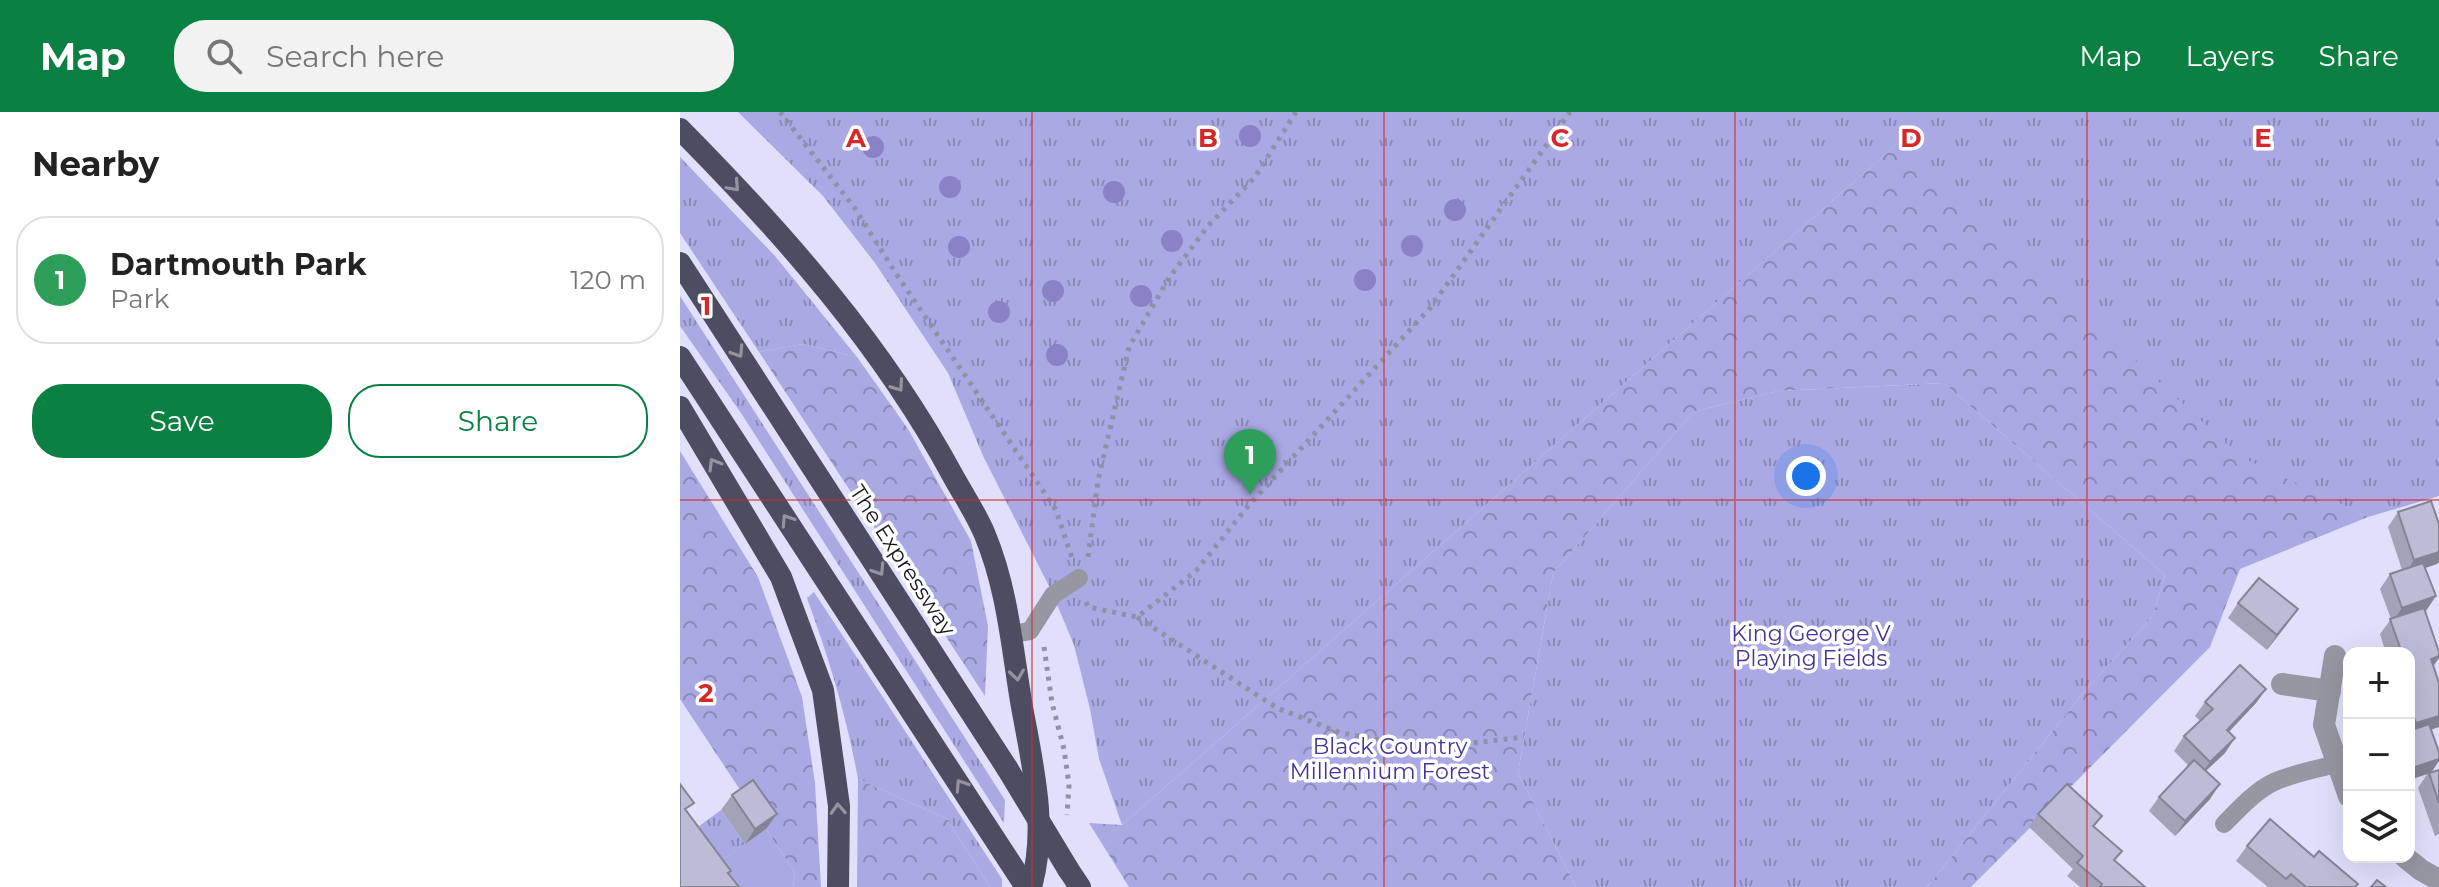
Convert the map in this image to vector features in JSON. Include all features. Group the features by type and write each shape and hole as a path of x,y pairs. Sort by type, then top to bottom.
{"highway":[{"path":"680,129 845,310 926,425 985,535 1009,615 1039,801 1036,868 1029,887"},
{"name":"The Expressway","path":"680,263 1007,768 1074,878"},
{"path":"680,357 1029,887"},
{"path":"680,407 781,577 823,690 839,806 838,887"}],"street":[{"path":"2335,656 2324,725 2347,791"},
{"path":"2282,684 2330,691"},
{"path":"2412,863 2439,880"}],"lane":[{"path":"1012,634 1030,631 1053,595 1079,578"},
{"path":"2224,824 2272,783 2337,764"}],"path":[{"path":"780,112 854,207 903,285 1056,510 1088,607 1137,617 1277,708 1341,733 1429,748 1524,737"},
{"path":"1079,578 1089,553 1098,481 1129,347 1169,278 1208,226 1255,177 1296,112"},
{"path":"1137,617 1196,571 1249,505 1430,308 1570,112"},
{"path":"1043,639 1069,785 1066,821"}],"green space":[{"path":"738,112 2439,112 2439,496 2368,517 2241,458 1897,144 1122,825 1099,759 1074,645 1050,588 984,458 948,373 875,263 823,196"},
{"name":"Black Country Millennium Forest","path":"1898,143 2241,457 2368,517 2240,569 2210,647 1971,887 1927,887 2084,692 2153,616 2165,575 1944,383 1778,391 1693,412 1553,573 1518,773 1576,887 1129,887 1089,823 1122,825"},
{"path":"680,157 775,256 857,357 803,344 759,352 680,233"},
{"path":"680,296 1005,800 1004,823 741,413 680,326"},
{"path":"803,344 857,357 908,429 971,541 988,626 985,696 759,352"},
{"name":"King George V Playing Fields","path":"1944,383 2165,575 2153,616 2084,692 1927,887 1576,887 1518,773 1553,573 1693,412 1778,391"},
{"path":"680,451 758,577 802,697 815,783 821,887 793,887 795,873 680,699"},
{"path":"814,592 1002,879 1002,887 990,887 947,819 858,779 836,687 807,598"},
{"path":"858,779 947,819 990,887 857,887"},
{"path":"721,810 745,844 713,866 680,882 683,838"},
{"path":"766,829 795,873 793,887 720,887 713,866"}],"building":[{"path":"2431,501 2439,524 2439,552 2414,560 2398,512"},
{"path":"2423,563 2436,596 2402,608 2390,574"},
{"path":"2259,578 2298,609 2277,635 2238,603"},
{"path":"2424,608 2439,652 2439,656 2431,659 2439,683 2439,716 2416,723 2415,647 2400,647 2390,619"},
{"path":"2240,665 2266,689 2227,730 2235,738 2210,762 2184,736 2213,709 2205,702"},
{"path":"2429,724 2439,759 2415,767 2415,729"},
{"path":"2194,760 2220,784 2185,821 2159,797"},
{"path":"2439,770 2439,803 2429,773"},
{"path":"753,780 777,814 755,829 732,795"},
{"path":"680,784 694,803 685,809 731,871 728,873 739,887 680,887"},
{"path":"2067,784 2102,816 2093,826 2122,851 2114,860 2145,887 2100,887 2102,884 2077,863 2083,856 2038,814"},
{"path":"2270,819 2314,857 2319,851 2358,884 2355,887 2306,887 2291,874 2286,879 2247,846"},
{"path":"2377,880 2386,887 2371,887"}],"place":[{"name":"Dartmouth Park","path":"1250,495"}]}
